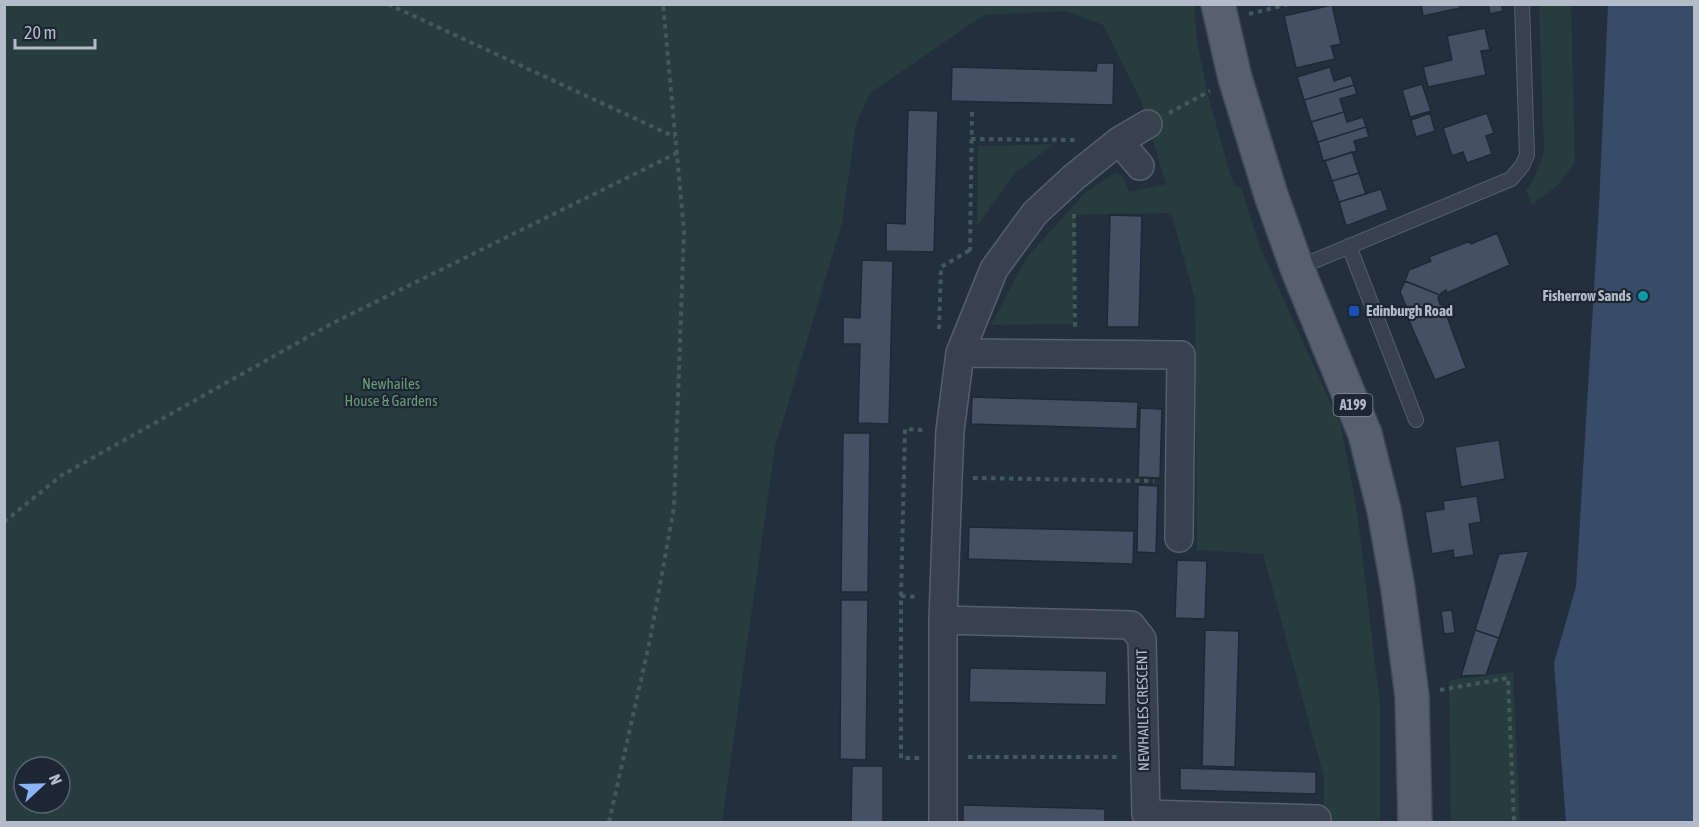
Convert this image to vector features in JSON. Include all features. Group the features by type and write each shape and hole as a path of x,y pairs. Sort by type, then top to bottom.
{"main road":[{"name":"A199","path":"1220,13 1235,78 1267,184 1297,268 1365,434 1384,510 1398,589 1412,696 1415,822"}],"street":[{"path":"944,822 943,620 950,431 960,353 994,269 1035,213 1074,177 1119,141 1148,124"},
{"path":"1119,141 1140,166"},
{"path":"960,353 1181,355 1179,538"},
{"name":"NEWHAILES CRESCENT","path":"943,620 1131,625 1142,639 1146,814 1317,819"}],"lane":[{"path":"1297,268 1511,179 1522,166 1527,154 1522,4"},
{"path":"1349,246 1416,420"}],"path":[{"path":"388,4 676,138"},
{"path":"609,822 650,640 674,507 684,231 663,4"},
{"path":"1220,13 1289,4"},
{"path":"1148,124 1235,78"},
{"path":"970,250 972,112"},
{"path":"971,139 1119,141"},
{"path":"4,522 62,475 331,324 677,153"},
{"path":"1074,177 1076,354"},
{"path":"970,250 994,269"},
{"path":"960,353 939,345 941,267 970,250"},
{"path":"901,758 901,607 905,429"},
{"path":"948,478 1180,482"},
{"path":"1412,696 1508,678 1514,822"},
{"path":"944,757 1144,757"}],"green space":[{"name":"Newhailes House & Gardens","path":"5,5 1194,5 1197,42 1207,92 1231,177 1235,186 1241,187 1259,245 1341,426 1357,511 1380,705 1380,822 1323,822 1324,777 1263,554 1197,550 1195,299 1171,213 1075,215 1073,324 991,325 1027,257 1086,192 1115,173 1122,175 1129,192 1166,184 1141,101 1103,25 1066,11 984,15 870,93 856,124 842,223 775,447 722,822 5,822"},
{"path":"1539,5 1571,5 1575,162 1557,186 1532,205 1526,191 1536,175 1544,152"},
{"path":"1054,144 1015,173 977,226 978,146"},
{"path":"1513,672 1520,822 1451,822 1449,680"}],"water":[{"name":"Fisherrow Sands","path":"1608,5 1694,5 1694,822 1566,822 1554,663 1576,587 1599,206"}],"building":[{"path":"1421,4 1460,4 1460,8 1423,16"},
{"path":"1488,4 1501,4 1503,11 1490,14"},
{"path":"1332,5 1341,44 1331,46 1335,59 1296,68 1284,16"},
{"path":"1485,28 1490,50 1481,51 1486,75 1428,87 1423,67 1452,60 1447,36"},
{"path":"1097,63 1114,63 1113,105 951,101 952,67 1096,71"},
{"path":"1330,67 1334,81 1351,75 1354,85 1304,100 1297,77"},
{"path":"1422,84 1431,111 1410,117 1402,90"},
{"path":"1354,85 1357,94 1340,99 1344,112 1311,122 1304,100"},
{"path":"908,110 938,111 934,252 886,251 886,223 905,224"},
{"path":"1344,112 1347,122 1363,117 1366,127 1318,142 1311,122"},
{"path":"1430,113 1435,131 1416,137 1411,120"},
{"path":"1487,113 1494,133 1486,136 1492,154 1467,163 1463,152 1452,156 1443,128"},
{"path":"1366,127 1369,137 1354,141 1357,151 1323,161 1318,142"},
{"path":"1352,152 1359,173 1332,181 1325,161"},
{"path":"1359,173 1366,194 1339,202 1332,181"},
{"path":"1381,189 1388,210 1346,226 1339,202"},
{"path":"1110,215 1142,216 1139,327 1107,327"},
{"path":"1497,233 1510,265 1447,293 1446,290 1440,295 1405,281 1409,270 1431,261 1429,257"},
{"path":"862,260 893,261 889,424 858,423 860,344 843,344 843,317 860,318"},
{"path":"1405,281 1440,295 1438,298 1440,304 1442,303 1466,368 1435,380 1406,314 1409,313 1400,292"},
{"path":"972,397 1138,402 1137,429 971,424"},
{"path":"1140,408 1162,409 1160,478 1138,477"},
{"path":"843,433 870,433 868,592 841,592"},
{"path":"1499,440 1505,479 1461,487 1455,447"},
{"path":"1138,485 1158,486 1156,553 1137,552"},
{"path":"1477,496 1481,522 1469,524 1474,555 1454,558 1453,550 1432,554 1425,512 1444,509 1443,501"},
{"path":"969,527 1134,531 1133,564 968,559"},
{"path":"1529,551 1499,638 1475,630 1499,554"},
{"path":"1177,560 1207,561 1205,619 1175,618"},
{"path":"841,600 868,600 866,760 840,759"},
{"path":"1452,610 1455,633 1444,634 1441,611"},
{"path":"1205,630 1239,631 1235,767 1202,766"},
{"path":"1475,630 1499,638 1486,675 1461,676"},
{"path":"970,668 1107,671 1106,705 969,702"},
{"path":"852,766 883,766 883,822 851,822"},
{"path":"1180,768 1316,772 1316,794 1180,790"},
{"path":"963,805 1105,809 1105,822 963,822"}],"place":[{"name":"Fisherrow Sands","path":"1643,296"},
{"name":"Edinburgh Road","path":"1354,311"}]}
